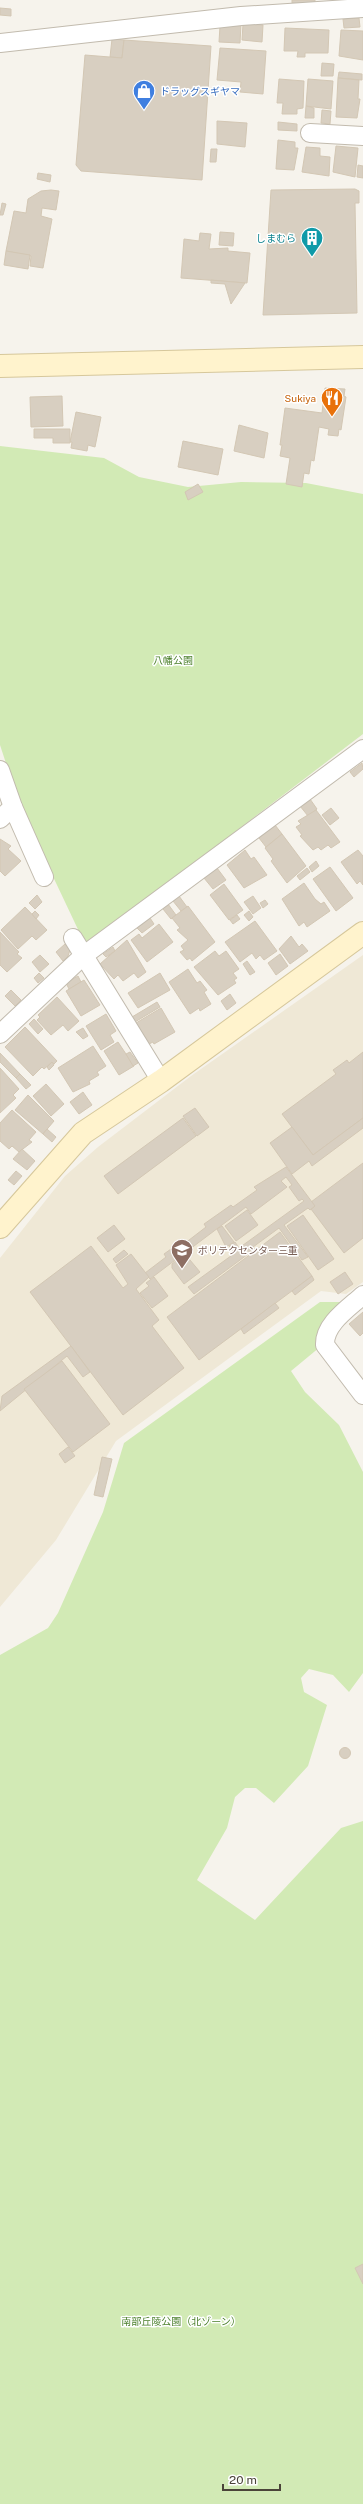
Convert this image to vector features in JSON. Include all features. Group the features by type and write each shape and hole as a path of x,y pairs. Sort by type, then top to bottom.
{"street":[{"path":"0,43 241,16 363,8"},
{"path":"310,133 363,136"},
{"path":"0,366 363,357"},
{"path":"0,1034 83,956 363,749"},
{"path":"0,770 6,813 44,877"},
{"path":"0,1227 83,1133 161,1081 363,933"},
{"path":"73,938 161,1081"},
{"path":"363,1295 329,1328 325,1338 325,1345 363,1395"}],"shaded area":[{"name":"ポリテクセンター三重","path":"363,955 363,1282 346,1294 321,1291 116,1441 56,1540 0,1607 0,1258 65,1176 98,1147 191,1076"}],"green space":[{"name":"八幡公園","path":"0,446 104,458 139,477 188,487 241,482 306,483 363,494 363,734 91,942 83,940 21,809 0,745"},
{"name":"南部丘陵公園（北ゾーン）","path":"320,1302 346,1302 320,1347 291,1371 305,1392 339,1425 363,1472 363,1673 349,1692 333,1675 309,1669 301,1678 304,1692 327,1705 308,1766 274,1803 256,1788 245,1788 235,1797 227,1828 197,1880 255,1920 341,1828 363,1821 363,2504 0,2504 0,1655 48,1628 58,1613 103,1512 124,1443"}],"building":[{"path":"292,0 315,0 315,5 292,3"},
{"path":"0,8 11,9 11,16 0,15"},
{"path":"359,18 360,27 344,28 343,19"},
{"path":"241,24 240,43 219,42 220,26"},
{"path":"243,24 263,25 262,42 242,40"},
{"path":"285,28 329,30 328,53 305,53 305,57 297,57 298,51 284,51"},
{"path":"341,30 363,31 363,60 339,56"},
{"path":"112,39 124,40 122,58 110,57"},
{"name":"ドラッグスギヤマ","path":"124,40 211,46 202,180 81,171 76,165 85,55 122,58"},
{"path":"220,48 266,51 263,94 240,92 241,82 217,80"},
{"path":"322,63 334,64 333,76 321,76"},
{"path":"339,72 362,74 362,80 338,78"},
{"path":"338,78 359,80 358,99 360,99 357,118 336,117"},
{"path":"279,79 304,81 303,108 297,109 297,114 282,114 283,103 277,103"},
{"path":"308,79 333,81 331,109 306,106"},
{"path":"306,106 314,108 314,118 305,118"},
{"path":"322,110 331,111 330,124 321,123"},
{"path":"217,121 247,123 245,147 217,144"},
{"path":"278,122 297,124 297,131 278,130"},
{"path":"278,140 295,142 295,148 298,148 294,170 276,169"},
{"path":"336,146 358,148 355,177 333,172"},
{"path":"306,147 320,148 320,156 330,157 329,176 302,172"},
{"path":"211,149 217,149 216,162 210,162"},
{"path":"358,165 363,166 363,178 357,177"},
{"path":"38,173 51,175 50,182 37,179"},
{"name":"しまむら","path":"355,189 359,191 359,203 355,203 357,313 263,315 271,190"},
{"path":"41,191 59,191 56,210 42,208 41,216 52,219 43,268 30,266 31,256 6,251 14,211 26,213 28,199"},
{"path":"2,203 6,204 3,215 0,215"},
{"path":"220,232 234,233 233,246 219,245"},
{"path":"200,233 211,234 209,249 228,248 228,251 250,253 247,283 181,278 184,239 199,241"},
{"path":"6,251 30,255 28,269 4,265"},
{"path":"211,280 245,283 231,304 225,284 211,283"},
{"path":"325,388 345,389 344,396 346,397 341,430 339,429 338,436 328,435 329,429 319,427 314,461 311,460 309,474 304,473 302,487 286,484 290,458 280,456 285,408 322,413"},
{"path":"62,396 63,426 31,427 30,397"},
{"path":"76,412 101,417 95,447 88,445 87,451 71,448 72,442 70,442"},
{"path":"239,425 268,433 264,458 234,451"},
{"path":"34,429 70,429 70,443 53,443 53,438 34,438"},
{"path":"183,441 223,449 218,475 178,467"},
{"path":"198,484 203,492 188,500 185,492"},
{"path":"362,763 363,769 354,777 350,772"},
{"path":"310,799 317,809 308,816 300,806"},
{"path":"331,808 339,818 330,825 322,815"},
{"path":"316,810 340,842 331,848 328,845 321,850 318,847 313,850 300,836 302,835 296,827 301,824 298,821"},
{"path":"275,825 282,834 266,847 259,838"},
{"path":"282,834 306,866 287,883 271,861 273,859 265,848"},
{"path":"0,839 11,846 8,849 21,861 5,876 0,871"},
{"path":"245,850 251,859 254,857 267,875 244,888 227,865"},
{"path":"358,850 363,856 363,885 360,881 357,884 341,862"},
{"path":"316,861 319,866 312,872 309,867"},
{"path":"330,867 353,898 336,911 313,879"},
{"path":"217,868 226,880 213,889 204,878"},
{"path":"307,868 310,872 300,880 297,876"},
{"path":"304,883 315,899 321,904 324,902 330,911 307,927 304,922 299,926 282,899"},
{"path":"224,884 243,910 229,920 210,895"},
{"path":"37,895 42,902 35,909 29,903"},
{"path":"179,896 187,907 181,911 173,901"},
{"path":"253,896 261,908 253,914 244,902"},
{"path":"265,900 268,904 263,908 260,903"},
{"path":"168,904 176,915 171,919 163,909"},
{"path":"188,906 215,942 192,961 190,958 187,960 180,952 184,950 181,946 188,940 177,930 180,928 172,918"},
{"path":"25,907 47,930 36,940 32,936 18,949 1,930"},
{"path":"35,911 39,915 36,919 32,914"},
{"path":"249,911 253,917 249,921 244,915"},
{"path":"237,915 240,919 233,924 230,920"},
{"path":"150,918 154,924 142,933 137,928"},
{"path":"255,921 277,951 264,960 260,955 256,959 252,953 240,962 225,942"},
{"path":"159,924 173,942 147,962 131,940 139,934 142,938"},
{"path":"0,932 19,952 17,954 22,958 7,972 0,965"},
{"path":"291,936 299,947 302,944 308,951 290,964 279,949"},
{"path":"127,940 146,972 138,978 134,973 123,981 118,975 114,979 100,964"},
{"path":"65,944 70,950 68,956 63,961 56,952"},
{"path":"113,947 115,951 106,957 103,954"},
{"path":"215,951 219,956 226,951 239,969 233,973 237,978 234,980 236,983 218,995 194,967"},
{"path":"280,954 288,966 276,975 268,963"},
{"path":"40,955 49,964 40,972 32,962"},
{"path":"247,961 255,972 250,975 243,964"},
{"path":"188,969 197,983 200,981 207,990 204,992 211,1004 200,1011 199,1008 190,1014 169,982"},
{"path":"39,973 44,978 38,983 34,978"},
{"path":"160,973 170,990 138,1008 128,993"},
{"path":"78,976 81,982 69,989 66,983"},
{"path":"84,980 100,1005 81,1016 66,991"},
{"path":"11,990 21,1000 15,1006 5,996"},
{"path":"230,994 236,1003 227,1010 221,1001"},
{"path":"57,997 79,1021 68,1031 63,1025 51,1035 37,1020 40,1017 38,1015"},
{"path":"157,1002 160,1007 135,1022 132,1017"},
{"path":"161,1008 175,1032 154,1044 153,1042 149,1044 136,1023"},
{"path":"106,1014 116,1031 110,1035 114,1042 101,1050 86,1026"},
{"path":"34,1019 43,1029 38,1034 29,1024"},
{"path":"25,1027 57,1061 54,1064 52,1062 44,1069 42,1067 33,1076 5,1047"},
{"path":"83,1028 88,1036 83,1039 76,1032"},
{"path":"118,1042 134,1066 119,1075 104,1051"},
{"path":"93,1046 106,1066 97,1072 99,1075 89,1081 90,1084 73,1092 58,1068"},
{"path":"130,1052 138,1063 133,1066 126,1054"},
{"path":"363,1052 363,1118 313,1155 282,1114 336,1074 333,1070 347,1060 349,1063"},
{"path":"0,1053 20,1074 16,1078 0,1062"},
{"path":"52,1062 54,1065 49,1070 47,1067"},
{"path":"0,1068 19,1089 13,1095 16,1098 0,1113"},
{"path":"20,1074 31,1085 26,1089 16,1078"},
{"path":"46,1084 64,1104 51,1116 33,1096"},
{"path":"83,1092 92,1105 79,1114 70,1102"},
{"path":"28,1095 54,1121 43,1134 15,1110"},
{"path":"195,1108 209,1127 197,1136 183,1116"},
{"path":"12,1110 36,1132 29,1140 32,1142 19,1152 12,1146 9,1149 0,1141 0,1123"},
{"path":"183,1118 196,1136 118,1194 104,1176"},
{"path":"363,1118 363,1128 312,1166 309,1161 292,1174 270,1143 292,1127 313,1155"},
{"path":"47,1129 56,1137 52,1142 43,1134"},
{"path":"22,1149 35,1161 27,1170 13,1159"},
{"path":"363,1163 363,1238 344,1253 311,1209 315,1206 311,1202"},
{"path":"286,1167 315,1206 310,1210 308,1208 284,1225 308,1257 302,1260 279,1228 253,1247 255,1249 194,1294 188,1287 235,1253 229,1246 235,1242 239,1248 304,1201 302,1199 299,1201 289,1187 292,1185 286,1177 281,1181 287,1187 251,1214 246,1207 150,1279 145,1273 166,1257 164,1254 178,1244 180,1247 206,1227 204,1224 231,1205 233,1207 257,1190 254,1187"},
{"path":"16,1171 22,1176 14,1185 8,1180"},
{"path":"247,1210 258,1225 236,1241 225,1226"},
{"path":"303,1215 334,1259 318,1270 287,1226"},
{"path":"114,1225 125,1239 108,1252 97,1238"},
{"path":"222,1226 234,1242 226,1247 217,1229"},
{"path":"280,1232 312,1276 199,1360 167,1317"},
{"path":"91,1246 123,1288 128,1284 116,1265 131,1254 149,1277 136,1289 159,1320 152,1326 184,1368 123,1415 30,1292"},
{"path":"124,1250 128,1254 116,1263 113,1259"},
{"path":"185,1254 200,1272 184,1284 172,1268 172,1264"},
{"path":"345,1272 353,1284 338,1294 330,1282"},
{"path":"312,1276 314,1280 295,1295 292,1291"},
{"path":"154,1277 168,1296 152,1308 140,1293 149,1286 146,1283"},
{"path":"275,1303 279,1308 244,1334 241,1329"},
{"path":"363,1312 363,1333 360,1336 349,1324"},
{"path":"71,1346 90,1372 83,1377 67,1356 0,1411 2,1396"},
{"path":"62,1361 110,1424 73,1452 24,1389"},
{"path":"68,1447 75,1456 65,1463 59,1454"},
{"path":"102,1457 112,1459 103,1497 94,1495"},
{"path":"345,1747 349,1749 351,1753 349,1757 345,1759 341,1757 339,1753 341,1749"},
{"path":"363,2264 363,2284 355,2268"}],"place":[{"name":"ドラッグスギヤマ","path":"144,110"},
{"name":"しまむら","path":"312,258"},
{"name":"Sukiya","path":"332,418"},
{"name":"ポリテクセンター三重","path":"182,1270"}]}
